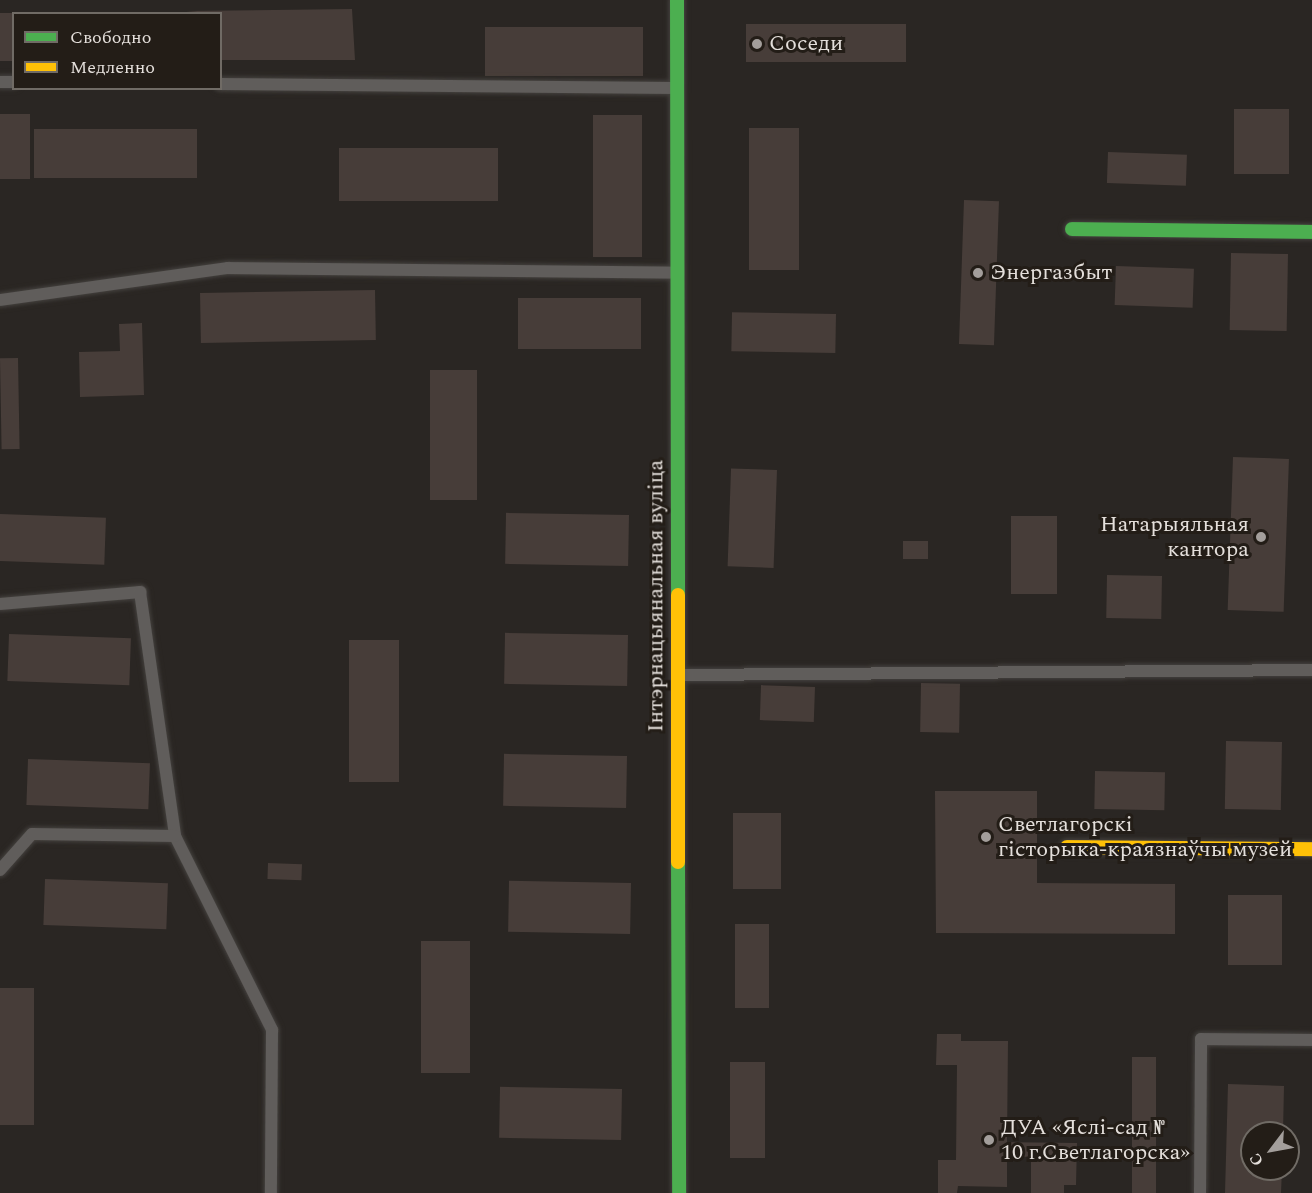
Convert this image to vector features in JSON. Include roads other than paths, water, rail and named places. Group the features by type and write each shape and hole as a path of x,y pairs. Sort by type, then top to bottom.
{"street":[{"name":"Інтэрнацыянальная вуліца","path":"677,0 679,1193"},
{"path":"1072,229 1312,231"},
{"path":"1068,847 1312,849"}],"lane":[{"path":"222,84 678,88"},
{"path":"0,300 228,268 678,273"},
{"path":"0,604 140,592 175,836 272,1030 271,1193"},
{"path":"677,675 1312,670"},
{"path":"0,870 32,834 175,836"},
{"path":"1200,1193 1201,1039 1312,1040"}],"place":[{"name":"Соседи","path":"757,44"},
{"name":"Энергазбыт","path":"978,273"},
{"name":"Натарыяльная кантора","path":"1261,537"},
{"name":"Светлагорскі гісторыка-краязнаўчы музей","path":"986,837"},
{"name":"ДУА «Яслі-сад № 10 г.Светлагорска»","path":"989,1140"}]}
